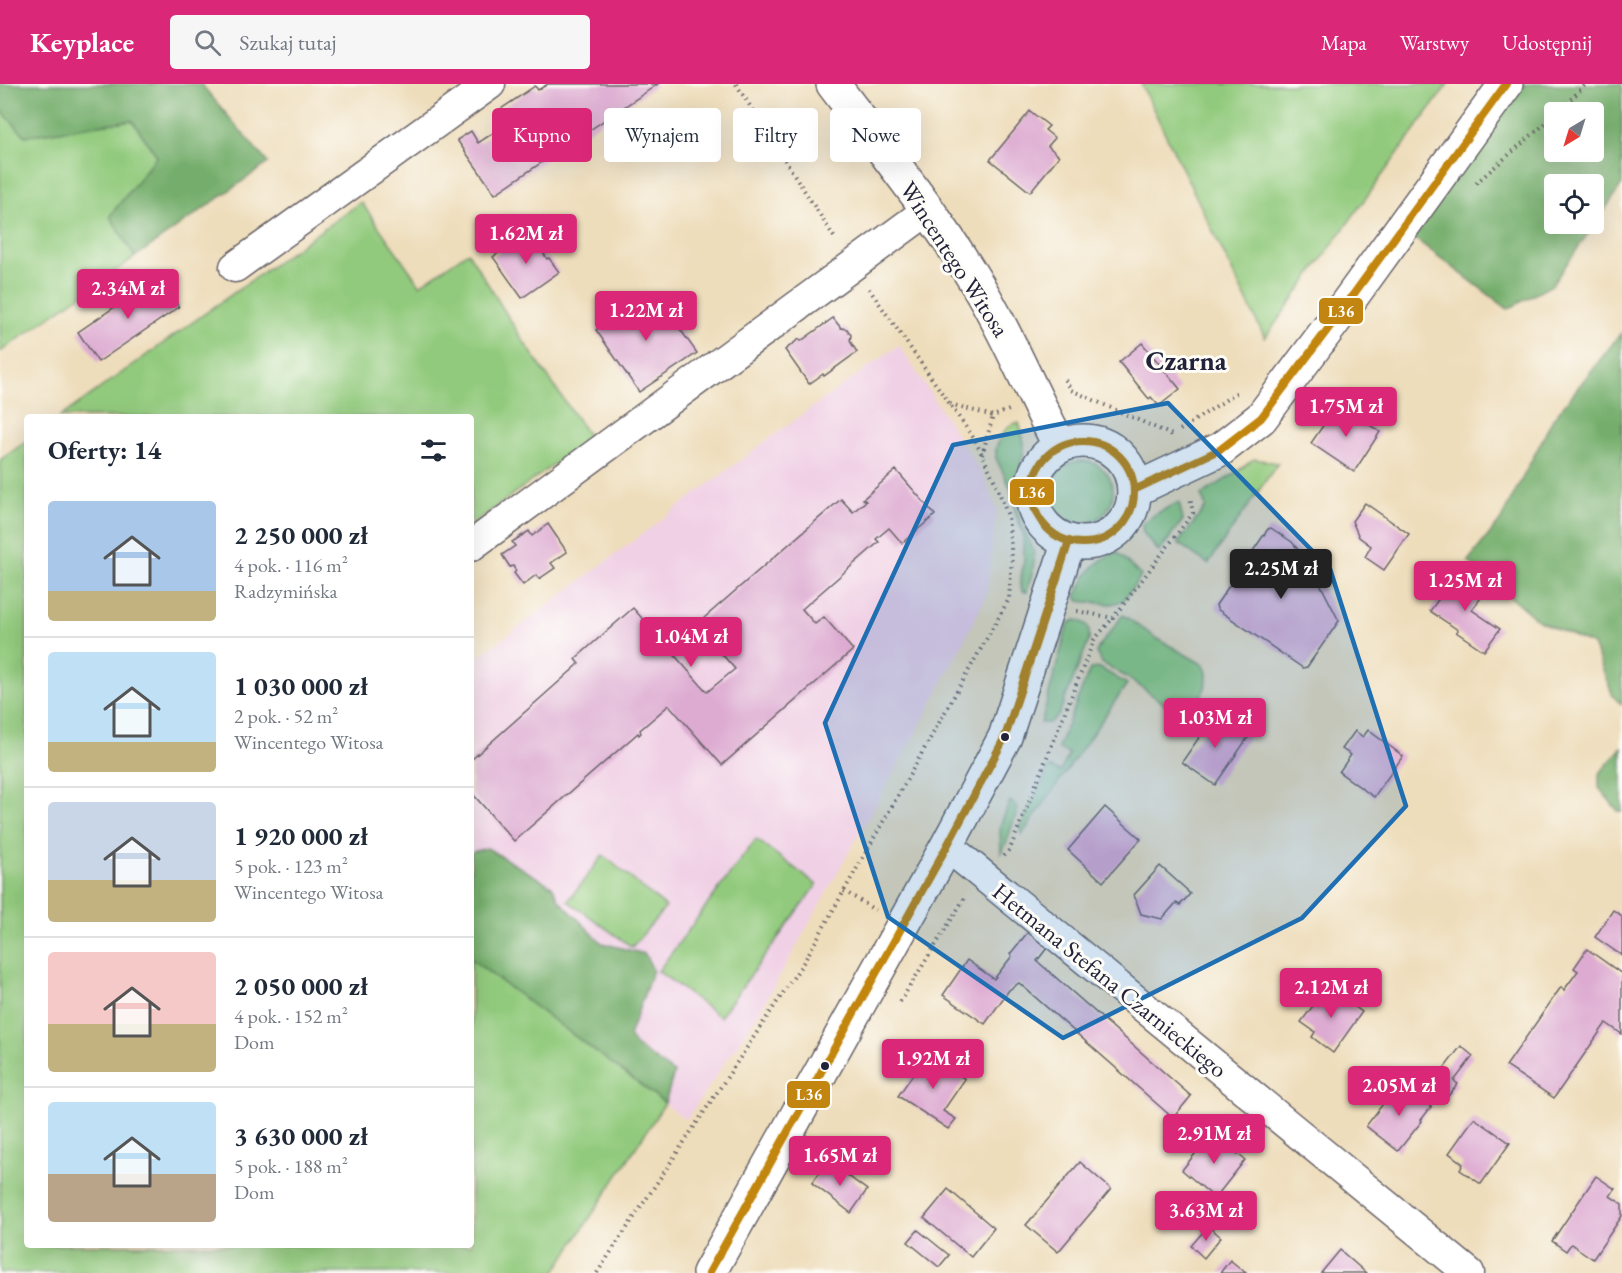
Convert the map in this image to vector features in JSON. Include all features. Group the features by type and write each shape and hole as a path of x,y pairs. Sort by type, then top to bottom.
{"main road":[{"name":"Wincentego Witosa","path":"833,84 928,210 977,283 1004,331 1035,399 1060,446"},
{"path":"1134,490 1221,449 1261,418 1506,84"},
{"path":"1076,441 1093,442 1109,448 1122,459 1131,473 1134,490 1132,506 1125,520 1114,532 1101,540 1085,543 1069,541 1053,534 1041,521 1033,506 1032,488 1035,471 1045,456 1060,446 1076,441"},
{"path":"709,1273 947,846 1005,737 1069,541"}],"street":[{"path":"235,267 490,84"},
{"path":"474,544 928,210"},
{"name":"Hetmana Stefana Czarnieckiego","path":"947,846 1469,1273"}],"path":[{"path":"597,1273 805,960 1009,598 1012,560 1008,516 975,440 853,266 736,84"},
{"path":"1568,102 1586,84"},
{"path":"1062,372 1071,390 1172,435 1197,420"},
{"path":"982,457 993,416"},
{"path":"900,1002 963,900 1010,849 1094,640 1193,513 1183,468"},
{"path":"1009,598 1113,618"}],"highlighted area":[{"path":"1168,403 1330,569 1406,806 1302,918 1063,1038 888,917 825,723 953,445"}],"shaded area":[{"path":"899,345 984,477 997,509 986,597 922,722 759,1013 686,1120 474,961 474,661 774,435"}],"green space":[{"path":"0,84 201,84 268,163 135,257 110,216 157,156 132,120 25,136 0,109"},
{"path":"1141,84 1448,84 1265,338"},
{"path":"1507,84 1622,84 1622,185 1604,211 1604,174 1544,174 1544,234 1588,234 1552,285 1508,309 1401,228"},
{"path":"0,109 25,136 132,120 157,156 110,216 135,257 0,352"},
{"path":"361,202 420,285 468,252 522,339 590,438 474,523 474,414 64,414"},
{"path":"1622,332 1622,705 1613,696 1593,645 1539,621 1468,561 1500,521 1553,419"},
{"path":"1019,423 1024,446 1015,486 1016,503 1034,555 1027,592 1022,591 1020,583 1024,561 1023,533 1015,513 1011,489 996,458 996,448 1001,436 1009,426"},
{"path":"24,443 24,1248 474,1248 474,961 665,1103 554,1273 0,1273 0,460"},
{"path":"1254,459 1278,463 1208,564 1178,543 1206,507 1201,495"},
{"path":"1076,461 1088,461 1104,470 1111,480 1113,492 1111,504 1104,514 1088,523 1076,523 1065,518 1056,509 1051,498 1051,486 1056,475 1065,466"},
{"path":"1179,502 1183,520 1159,552 1143,533 1142,524"},
{"path":"1117,552 1141,576 1123,601 1111,604 1079,601 1076,597 1091,570 1096,564"},
{"path":"1123,615 1158,639 1204,665 1207,672 1205,686 1185,719 1130,679 1102,663 1096,653"},
{"path":"1075,620 1087,626 1089,640 1058,716 1049,723 1041,723 1068,624"},
{"path":"1100,668 1127,684 1022,835 1021,826 1049,767 1060,772 1069,754 1058,748 1090,669"},
{"path":"1622,747 1622,812 1618,811 1599,788 1599,774"},
{"path":"1010,801 1018,808 1001,853 1000,826"},
{"path":"756,839 817,885 720,1017 658,971"},
{"path":"487,848 552,886 560,901 602,943 645,954 653,970 629,1036 636,1046 674,1073 665,1103 474,961 474,851"},
{"path":"603,855 666,907 632,947 568,901"}],"building":[{"path":"548,84 658,84 622,108 604,108 604,120 592,129 592,108 502,108 535,86 538,90"},
{"path":"1030,111 1049,126 1045,130 1055,138 1048,146 1059,156 1030,192 990,160"},
{"path":"471,131 478,143 492,134 492,162 542,162 495,194 457,140"},
{"path":"530,231 547,259 549,258 559,272 522,298 493,257"},
{"path":"159,277 179,307 98,362 78,332"},
{"path":"653,291 697,353 639,392 596,330"},
{"path":"833,318 841,328 847,329 851,335 850,341 857,352 809,384 785,350"},
{"path":"1142,343 1180,389 1159,406 1151,397 1149,399 1119,362"},
{"path":"1338,404 1380,432 1354,472 1311,443"},
{"path":"896,470 935,515 902,543 889,528 876,539 879,542 802,609 815,624 824,617 853,650 722,765 669,705 640,730 639,735 638,733 514,841 474,795 474,757 579,664 575,659 633,608 707,692 735,669 696,625 841,499 853,512 866,501 863,499"},
{"path":"1365,503 1409,534 1384,570 1365,557 1371,546 1359,537 1352,521"},
{"path":"548,524 567,552 551,563 555,568 539,579 536,575 523,585 514,573 516,571 513,566 510,567 502,555 515,546 512,542 529,531 532,536"},
{"path":"1271,528 1292,542 1311,566 1339,621 1307,667 1303,668 1217,609 1216,605 1268,529"},
{"path":"1457,573 1485,592 1472,610 1500,629 1484,651 1430,611"},
{"path":"1216,713 1249,736 1215,785 1182,762"},
{"path":"1368,730 1403,756 1374,797 1339,772 1351,755 1342,749 1355,731 1363,737"},
{"path":"1105,807 1141,839 1103,882 1068,850"},
{"path":"1160,866 1190,894 1180,905 1176,903 1162,919 1141,914 1134,895"},
{"path":"1613,910 1622,916 1621,955 1595,937"},
{"path":"1028,932 1047,948 1037,961 1191,1096 1173,1118 1019,983 1009,990 985,1024 943,995 967,960 994,979"},
{"path":"1587,949 1622,974 1622,1034 1606,1023 1554,1098 1506,1066 1561,987 1564,990 1578,971 1574,968"},
{"path":"1327,987 1362,1012 1333,1053 1312,1037 1315,1032 1301,1022"},
{"path":"1461,1046 1473,1056 1454,1081 1458,1084 1445,1100 1429,1088"},
{"path":"927,1054 965,1079 943,1111 956,1119 948,1129 898,1096"},
{"path":"1399,1083 1431,1107 1398,1151 1366,1126"},
{"path":"1474,1118 1510,1143 1481,1184 1460,1170 1463,1164 1449,1153"},
{"path":"1212,1133 1245,1160 1215,1198 1182,1170"},
{"path":"828,1161 867,1190 851,1213 812,1183"},
{"path":"1080,1162 1111,1189 1058,1252 1026,1225"},
{"path":"1596,1176 1615,1189 1610,1196 1622,1204 1622,1216 1593,1259 1571,1244 1566,1251 1552,1241"},
{"path":"948,1189 994,1228 971,1257 924,1218"},
{"path":"1208,1226 1221,1237 1204,1258 1191,1246"},
{"path":"918,1230 949,1255 939,1267 908,1242"},
{"path":"1340,1250 1366,1273 1321,1273"},
{"path":"1230,1260 1246,1273 1220,1273"}],"transit line":[{"name":"L36","path":"1134,490 1221,449 1261,418 1506,84"},
{"name":"L36","path":"1083,441 1102,445 1119,456 1130,473 1134,492 1130,511 1119,528 1102,539 1083,543 1064,539 1047,528 1036,511 1032,492 1036,473 1047,456 1064,445 1083,441"},
{"name":"L36","path":"709,1273 947,846 1005,737 1069,541"}],"district":[{"name":"Czarna","path":"1186,360"}]}
